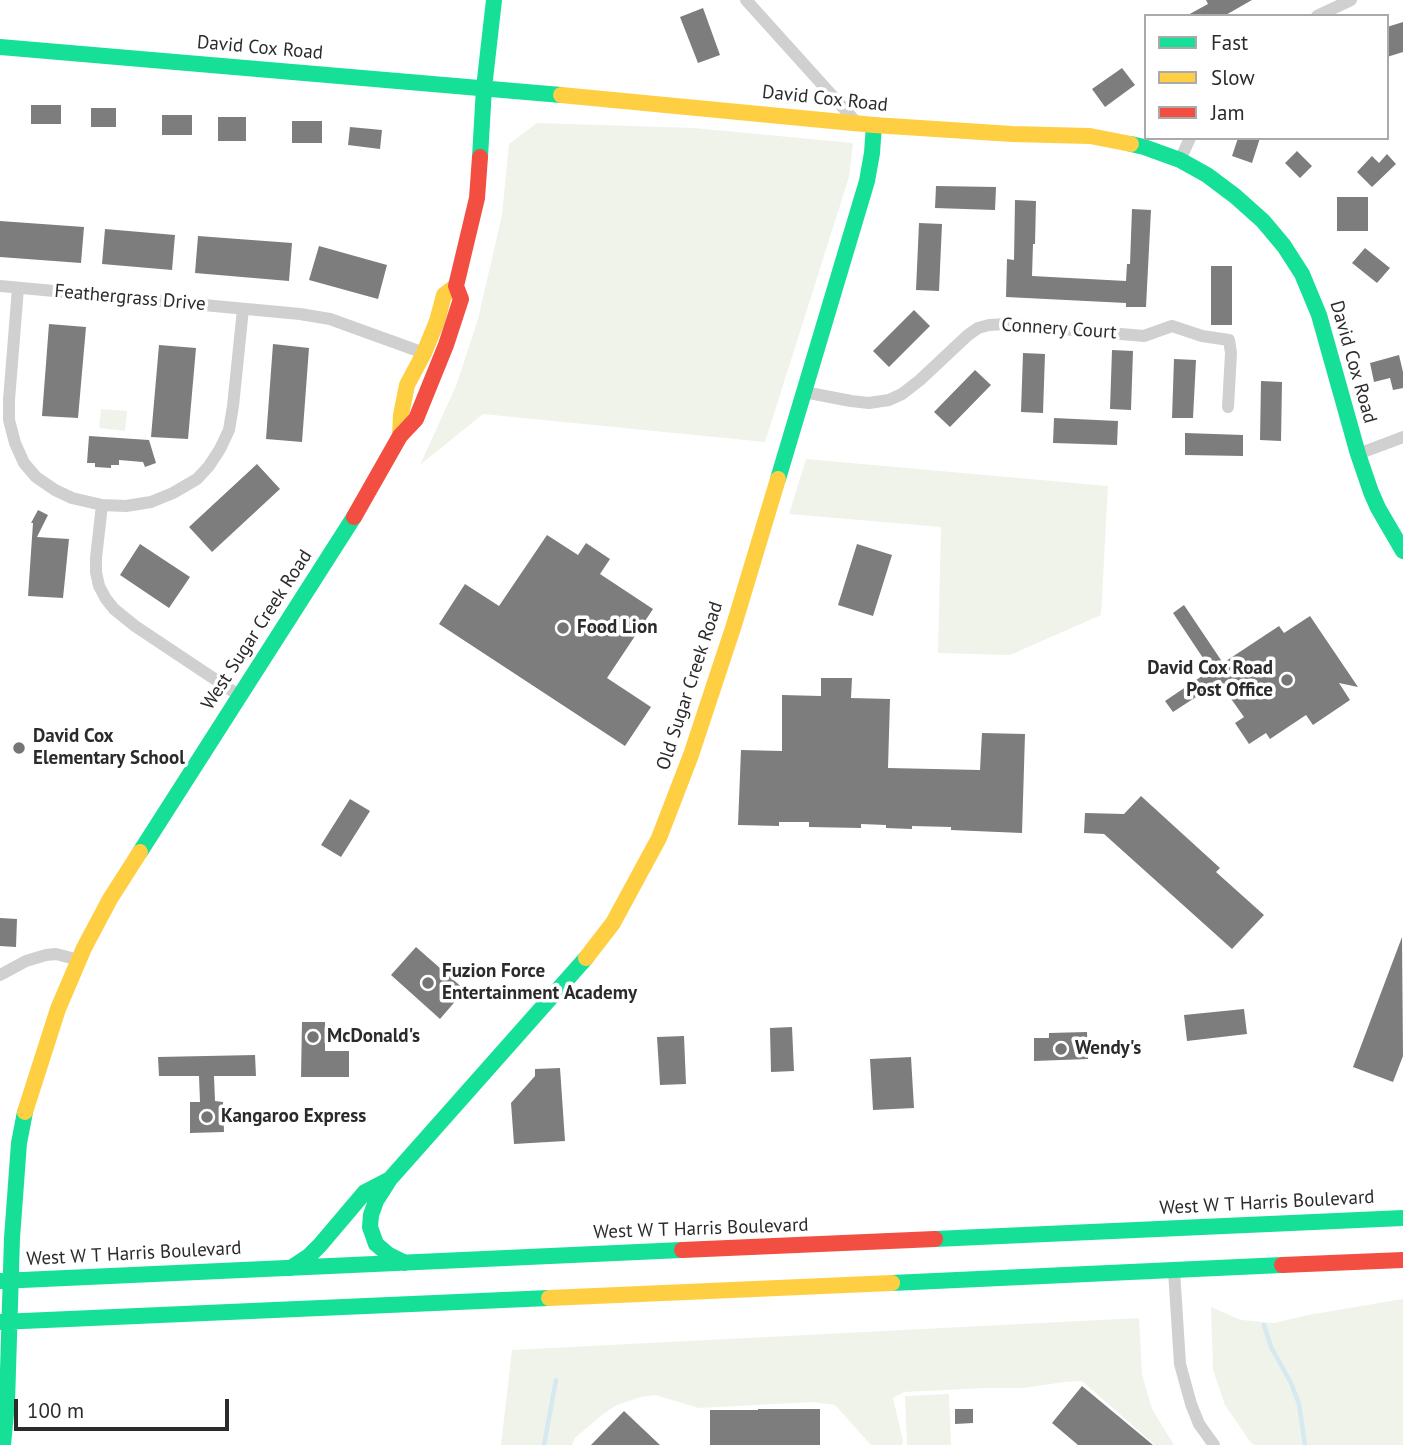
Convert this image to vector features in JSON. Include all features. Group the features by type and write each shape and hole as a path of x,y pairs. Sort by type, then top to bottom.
{"main road":[{"name":"West Sugar Creek Road","path":"3,1445 7,1403 5,1281 19,1143 25,1112 58,1009 110,899 342,536 400,436 416,419 446,345 461,299 456,286 477,198 484,88 494,0"},
{"name":"David Cox Road","path":"0,47 865,124 1012,134 1090,136 1144,148 1180,160 1207,174 1263,221 1303,274 1319,315 1358,454 1374,500 1403,551"},
{"name":"Old Sugar Creek Road","path":"405,1263 380,1249 370,1227 370,1215 390,1180 580,966 613,923 659,838 691,755 734,625 867,181 872,153 865,124"},
{"name":"West Sugar Creek Road","path":"400,436 407,385 424,353 444,295 456,286"},
{"name":"Old Sugar Creek Road","path":"291,1268 320,1245 365,1192 390,1180"},
{"name":"West W T Harris Boulevard","path":"5,1281 1403,1218"},
{"path":"5,1322 1403,1260"}],"street":[{"path":"746,0 865,124"},
{"path":"1321,14 1351,0"},
{"path":"1180,160 1189,140"},
{"name":"Feathergrass Drive","path":"0,286 330,319 424,353"},
{"path":"18,288 9,400 9,420 15,443 24,463 36,477 54,490 72,498 102,505 126,506 151,502 197,479 209,466 229,430 243,309"},
{"name":"Connery Court","path":"804,392 869,403 889,400 920,380 968,335 989,325 1005,324 1144,336 1172,326 1202,336 1229,340 1231,353 1227,407"},
{"path":"1358,454 1403,437"},
{"path":"102,505 96,572 106,599 135,626 240,696"},
{"path":"0,975 26,961 47,955 56,954 79,960"},
{"path":"1174,1271 1180,1364 1199,1424 1214,1445"}],"shaded area":[{"path":"537,123 694,128 853,143 849,177 765,442 483,414 420,465 456,386 478,319 502,215 509,144"},
{"path":"101,409 127,411 125,431 99,428"},
{"path":"806,459 1108,486 1101,615 1010,655 938,653 941,527 789,514"},
{"path":"1403,1299 1403,1445 1251,1443 1225,1405 1213,1370 1211,1307 1241,1320 1274,1323"},
{"path":"1139,1318 1142,1374 1152,1409 1174,1445 1155,1445 1082,1381 1024,1388 904,1392 893,1398 902,1445 871,1445 835,1405 812,1402 699,1408 655,1395 617,1405 575,1438 572,1445 501,1445 512,1350"},
{"path":"949,1394 951,1445 907,1445 905,1396"}],"building":[{"path":"1206,0 1252,0 1228,14 1190,14 1208,4"},
{"path":"703,8 720,55 698,63 680,17"},
{"path":"1403,22 1403,52 1389,56 1389,26"},
{"path":"1122,68 1135,85 1105,107 1092,89"},
{"path":"31,105 61,105 61,124 31,124"},
{"path":"91,108 116,108 116,127 91,127"},
{"path":"162,115 192,115 192,135 162,135"},
{"path":"218,117 246,117 246,141 218,141"},
{"path":"292,121 322,121 322,143 292,143"},
{"path":"350,127 382,130 380,149 348,145"},
{"path":"1237,140 1259,140 1252,163 1232,156"},
{"path":"1297,151 1312,166 1300,178 1285,163"},
{"path":"1387,154 1396,164 1372,187 1357,172 1372,156 1379,163"},
{"path":"936,186 996,187 995,210 935,208"},
{"path":"1337,197 1368,197 1368,231 1337,231"},
{"path":"1015,200 1036,201 1032,276 1126,281 1127,264 1130,264 1132,209 1151,210 1146,307 1126,307 1126,303 1006,297 1007,259 1014,260"},
{"path":"0,221 84,227 81,263 0,257"},
{"path":"919,223 942,224 939,291 916,290"},
{"path":"105,229 175,235 172,270 102,264"},
{"path":"198,236 292,243 289,281 195,273"},
{"path":"319,246 387,265 378,299 309,280"},
{"path":"1365,248 1390,268 1377,283 1352,263"},
{"path":"1211,266 1232,266 1232,325 1211,325"},
{"path":"914,310 930,326 889,367 873,351"},
{"path":"49,324 86,327 78,418 42,416"},
{"path":"273,344 309,348 302,442 266,439"},
{"path":"159,345 196,348 188,439 151,437"},
{"path":"1112,350 1133,351 1131,410 1110,409"},
{"path":"1023,353 1045,354 1043,413 1021,412"},
{"path":"1399,355 1403,388 1393,390 1390,378 1374,382 1370,363"},
{"path":"1174,359 1196,360 1193,418 1172,418"},
{"path":"975,370 991,385 950,427 934,412"},
{"path":"1261,381 1282,382 1281,441 1260,440"},
{"path":"1054,418 1118,421 1117,445 1053,443"},
{"path":"1185,433 1243,435 1243,456 1185,455"},
{"path":"89,436 149,440 156,463 145,467 143,462 119,460 119,465 111,465 111,468 95,467 95,463 87,463"},
{"path":"257,464 280,489 212,552 189,527"},
{"path":"38,510 48,515 37,537 69,539 63,598 28,596 31,523"},
{"name":"Food Lion","path":"547,535 578,555 586,543 610,559 600,574 653,609 607,678 651,707 625,746 439,624 465,584 499,606"},
{"path":"140,544 190,577 169,608 120,575"},
{"path":"857,544 892,555 873,616 838,605"},
{"name":"David Cox Road Post Office","path":"1184,605 1223,663 1279,626 1284,633 1310,616 1358,687 1339,683 1350,700 1313,725 1306,715 1270,739 1266,733 1249,744 1235,723 1244,717 1219,682 1173,712 1165,701 1211,670 1173,613"},
{"path":"821,678 852,678 851,698 890,699 888,768 980,770 982,733 1025,734 1022,833 951,830 951,827 886,828 886,825 861,824 861,828 809,827 809,822 779,822 779,826 738,825 741,750 782,751 782,695 821,696"},
{"path":"1141,796 1220,868 1216,872 1264,915 1232,949 1104,834 1084,833 1085,813 1124,814"},
{"path":"350,799 370,811 341,857 321,845"},
{"path":"0,918 17,919 16,947 0,946"},
{"path":"1402,937 1403,1056 1393,1082 1353,1067"},
{"name":"Fuzion Force Entertainment Academy","path":"416,947 465,990 440,1019 391,975"},
{"path":"1244,1009 1247,1034 1187,1041 1184,1015"},
{"name":"McDonald's","path":"302,1022 325,1022 325,1051 349,1051 349,1077 301,1077"},
{"path":"792,1027 794,1071 771,1072 770,1028"},
{"name":"Wendy's","path":"1087,1032 1088,1059 1034,1061 1034,1038 1049,1038 1049,1033"},
{"path":"684,1036 686,1084 660,1085 657,1037"},
{"path":"255,1055 256,1076 214,1076 215,1101 223,1102 224,1132 190,1133 190,1102 200,1102 199,1076 159,1076 158,1057"},
{"path":"911,1057 914,1108 873,1110 870,1059"},
{"path":"560,1068 565,1141 514,1144 511,1103 535,1076 535,1069"},
{"path":"1082,1386 1153,1445 1078,1445 1052,1423"},
{"path":"820,1409 820,1445 710,1445 710,1410"},
{"path":"955,1409 973,1409 973,1423 955,1424"},
{"path":"624,1411 660,1445 591,1445"}],"waterway":[{"path":"1264,1325 1271,1347 1299,1404 1305,1445"},
{"path":"544,1445 556,1380"}],"traffic: fast":[{"path":"480,157 484,88 494,0"},
{"path":"0,47 561,95"},
{"path":"778,479 867,181 874,125"},
{"path":"1131,144 1180,160 1207,175 1263,221 1284,246 1302,274 1319,315 1371,492 1403,551"},
{"path":"140,852 354,517"},
{"path":"405,1263 376,1244 370,1227 376,1201 390,1179 586,958"},
{"path":"3,1445 7,1403 12,1238 19,1143 25,1112"},
{"path":"291,1268 320,1245 365,1192 390,1179"},
{"path":"935,1239 1403,1218"},
{"path":"0,1281 682,1250"},
{"path":"892,1283 1282,1265"},
{"path":"0,1322 549,1298"}],"traffic: slow":[{"path":"561,95 874,125 1090,136 1131,144"},
{"path":"400,436 407,385 424,353 444,295 456,286"},
{"path":"586,958 613,923 659,838 691,755 778,479"},
{"path":"25,1112 58,1009 84,948 110,899 140,852"},
{"path":"549,1298 892,1283"}],"traffic: jam":[{"path":"354,517 400,436 416,419 446,345 461,299 456,286 477,198 480,157"},
{"path":"682,1250 935,1239"},
{"path":"1282,1265 1403,1260"}],"place":[{"name":"Food Lion","path":"563,628"},
{"name":"David Cox Road Post Office","path":"1287,680"},
{"name":"David Cox Elementary School","path":"19,748"},
{"name":"Fuzion Force Entertainment Academy","path":"428,983"},
{"name":"McDonald's","path":"313,1037"},
{"name":"Wendy's","path":"1061,1049"},
{"name":"Kangaroo Express","path":"207,1117"}]}
